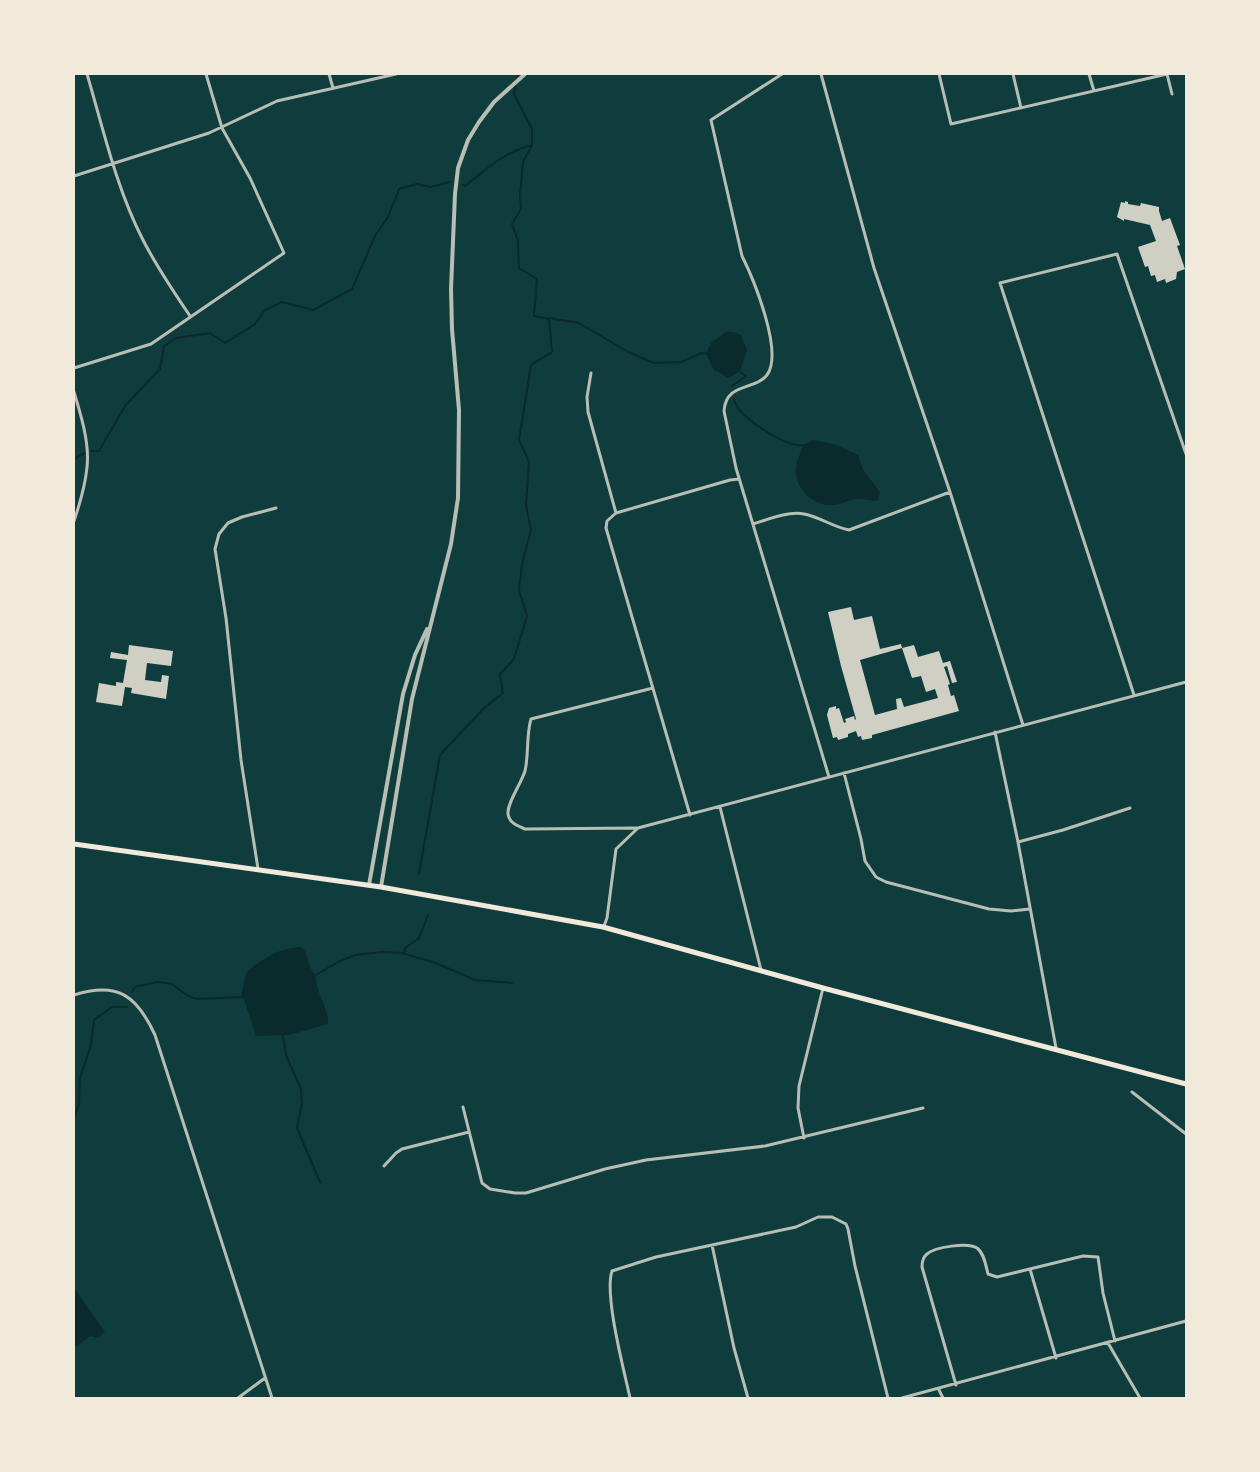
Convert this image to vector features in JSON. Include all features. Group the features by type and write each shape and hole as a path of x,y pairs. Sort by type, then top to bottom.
{"main road":[{"path":"74,844 369,885 603,927 1186,1084"}],"street":[{"path":"87,74 114,164 141,237 190,316"},
{"path":"74,368 151,344 284,253 250,178 222,128 206,74"},
{"path":"328,74 333,88"},
{"path":"74,176 222,128 277,101 396,74"},
{"path":"381,887 412,699 451,544 458,498 459,410 451,308 460,160 468,140 489,108 525,74"},
{"path":"782,74 711,120 742,256 752,276 766,317 772,353 770,370 766,376 736,390 724,404 724,411 739,479 829,777"},
{"path":"821,74 874,268 950,492 1023,725"},
{"path":"939,74 951,124 1167,74 1173,94"},
{"path":"1013,74 1021,108"},
{"path":"1089,74 1094,91"},
{"path":"1134,695 1000,283 1117,254 1186,454"},
{"path":"591,373 587,396 588,412 616,513"},
{"path":"74,392 89,452 84,493 74,521"},
{"path":"690,815 606,528 607,521 616,513 739,479"},
{"path":"753,524 785,515 805,514 835,528 849,530 950,492"},
{"path":"259,871 241,760 215,549 219,534 228,523 276,508"},
{"path":"369,885 403,694 415,655 430,623"},
{"path":"653,688 531,719 528,728 524,773 516,795 509,805 508,816 511,822 525,829 638,828 1186,682"},
{"path":"995,732 1018,842 1056,1050"},
{"path":"843,773 866,861 876,877 886,882 988,909 1011,911 1030,909"},
{"path":"720,807 760,970"},
{"path":"1018,842 1130,808"},
{"path":"603,927 607,918 616,849 638,828"},
{"path":"804,1138 798,1108 800,1086 823,988"},
{"path":"74,994 100,990 111,991 130,998 139,1005 147,1017 155,1035 272,1398"},
{"path":"1132,1092 1186,1134"},
{"path":"463,1107 482,1183 490,1189 526,1193 646,1160 739,1150 804,1138 923,1108"},
{"path":"384,1166 402,1149 469,1132"},
{"path":"630,1398 610,1299 609,1281 612,1271 656,1257 796,1227 818,1217 832,1217 846,1224 888,1398"},
{"path":"712,1245 734,1348 748,1398"},
{"path":"956,1385 922,1267 922,1260 926,1254 934,1251 970,1245 981,1252 988,1274 997,1277 1083,1256 1098,1257 1103,1293 1115,1341"},
{"path":"1030,1269 1056,1358"},
{"path":"902,1398 1186,1321"},
{"path":"1108,1343 1140,1398"},
{"path":"238,1398 265,1378"},
{"path":"939,1389 943,1398"}],"water":[{"path":"726,332 741,335 747,350 740,371 729,378 714,370 706,353 711,343"},
{"path":"813,440 834,444 858,455 863,470 880,492 878,500 856,499 836,505 826,505 806,495 798,482 796,467 803,445"},
{"path":"301,947 316,975 328,1024 289,1035 256,1036 244,999 241,997 246,973 271,955 286,949"},
{"path":"74,1288 105,1332 98,1338 90,1336 74,1348"}],"building":[{"path":"1125,201 1128,204 1140,206 1141,203 1159,207 1162,221 1170,218 1180,245 1177,246 1185,269 1177,272 1176,279 1166,283 1165,279 1157,282 1155,275 1151,276 1148,266 1145,267 1138,247 1156,241 1150,225 1124,219 1124,221 1117,217 1121,202 1125,203"},
{"path":"851,607 854,620 872,616 880,649 901,644 902,648 914,645 918,657 939,651 943,663 950,661 957,682 952,683 947,666 944,667 950,684 948,685 951,696 954,695 959,711 872,735 872,738 862,740 856,731 848,734 848,737 838,740 837,737 833,738 827,715 829,708 836,706 836,709 839,708 844,723 845,719 854,716 856,719 828,612","holes":["902,648 912,678 921,676 926,692 935,689 938,698 904,707 901,698 896,699 897,709 875,715 860,660"]},
{"path":"129,645 173,651 171,666 147,663 145,680 161,682 162,675 169,676 166,699 131,693 132,688 125,687 122,706 96,702 99,683 116,686 116,682 123,683 127,660 110,658 111,652 128,655"}],"waterway":[{"path":"518,74 514,94 532,129 532,145 523,162 521,209 512,224 518,241 519,268 537,279 534,316"},
{"path":"463,185 465,186 505,156 532,145"},
{"path":"91,451 99,451 125,406 160,369 164,346 176,338 210,333 225,343 255,324 265,310 282,302 313,310 352,289 376,234 388,217 399,189 417,184 431,187 450,182"},
{"path":"419,874 440,755 484,708 503,693 500,674 514,659 527,616 519,590 522,564 531,530 526,504 529,462 519,440 531,365 552,352 549,319 534,316"},
{"path":"549,318 579,323 628,352 654,363 681,362 702,353 708,354"},
{"path":"732,386 746,376 739,371"},
{"path":"734,399 742,412 767,432 794,445 806,445"},
{"path":"74,459 85,453"},
{"path":"404,953 405,948 419,938 428,915"},
{"path":"316,975 355,955 382,952 402,953 436,963 475,980 512,983"},
{"path":"132,992 135,987 157,982 172,984 188,996 197,999 241,997"},
{"path":"74,1119 79,1104 80,1078 91,1045 94,1020 112,1007 127,1007"},
{"path":"283,1036 286,1055 301,1089 302,1103 297,1128 320,1182"}]}
